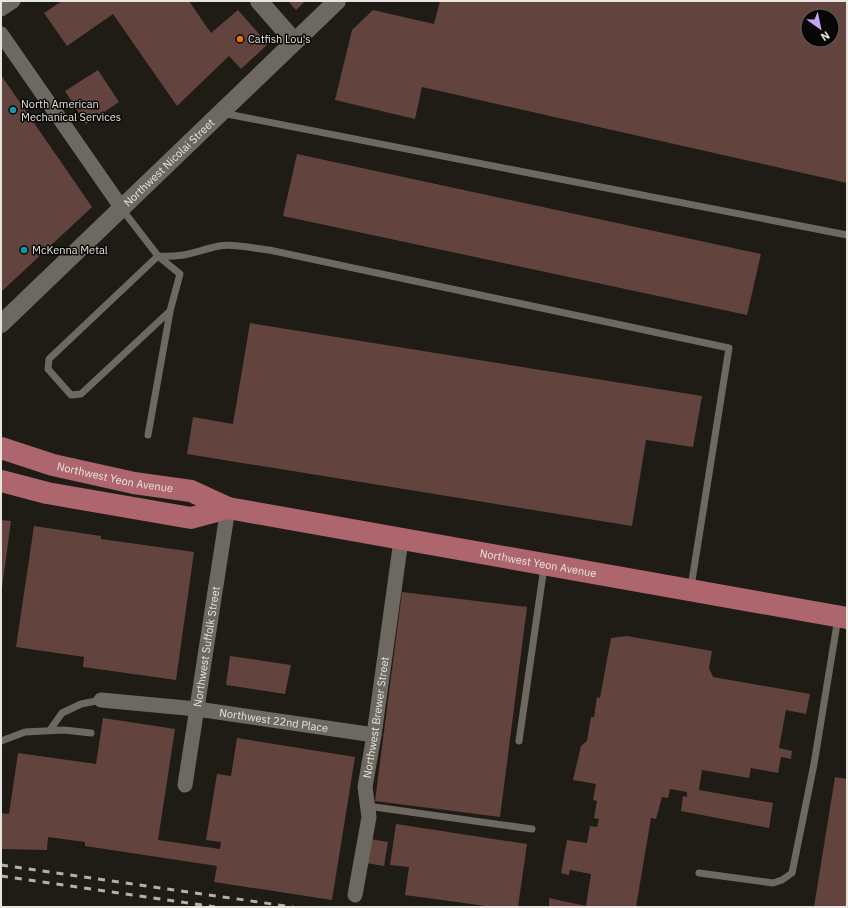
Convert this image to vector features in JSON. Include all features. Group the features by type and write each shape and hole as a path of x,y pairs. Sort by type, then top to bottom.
{"highway":[{"name":"Northwest Yeon Avenue","path":"3,446 53,464 134,483 191,491 228,508 842,617"},
{"name":"Northwest Yeon Avenue","path":"1,481 47,493 191,518 228,508"}],"street":[{"path":"1,9 13,1"},
{"path":"259,1 294,41"},
{"name":"Northwest Nicolai Street","path":"1,324 337,1"},
{"path":"1,34 121,208"},
{"name":"Northwest Suffolk Street","path":"185,785 228,508"},
{"name":"Northwest Brewer Street","path":"355,895 369,818 365,787 402,540"},
{"name":"Northwest 22nd Place","path":"101,700 196,709 374,735"}],"lane":[{"path":"220,112 847,235"},
{"path":"121,208 158,256 180,274 170,311 148,435"},
{"path":"170,311 82,394 71,395 48,369 49,359 158,256 174,257 195,253 221,245 269,250 729,348 690,591"},
{"path":"519,742 544,565"},
{"path":"699,873 773,883 782,880 792,873 842,617"},
{"path":"50,730 62,712 80,704 101,700"},
{"path":"1,741 25,732 50,730 91,733"},
{"path":"367,806 532,829"}],"building":[{"path":"62,1 189,1 211,33 238,10 268,44 241,69 229,56 177,106 113,14 67,46 44,13"},
{"path":"288,1 305,1 296,10"},
{"path":"440,1 847,1 847,183 422,87 415,119 335,100 352,30 373,10 434,24"},
{"path":"98,70 119,102 86,124 65,91"},
{"name":"McKenna Metal","path":"1,75 92,207 1,292"},
{"path":"297,154 761,254 747,315 283,216"},
{"path":"250,323 702,396 693,447 646,440 632,526 187,454 193,417 233,424"},
{"path":"1,520 11,521 2,588 1,588"},
{"path":"34,526 101,536 101,539 194,552 176,680 83,667 84,657 16,647"},
{"path":"402,592 527,607 500,817 375,801"},
{"path":"627,636 712,651 709,668 713,677 810,694 806,714 786,710 779,748 792,751 791,759 781,757 778,773 751,768 749,778 702,770 699,790 773,803 769,828 681,811 683,796 687,797 687,792 670,789 668,798 662,797 656,819 651,818 636,907 549,907 549,898 586,906 591,874 570,870 569,875 561,873 567,840 587,843 590,826 597,827 599,819 594,818 597,801 593,800 596,784 573,780 581,746 587,741 591,717 594,717 597,697 600,698 611,638"},
{"path":"230,656 291,665 285,694 226,685"},
{"path":"103,718 175,729 158,840 220,849 221,842 206,840 217,774 231,776 237,738 355,757 332,900 214,882 217,866 85,846 85,842 48,837 47,850 1,849 1,813 9,814 18,753 96,764"},
{"path":"835,777 847,779 847,907 814,907"},
{"path":"396,824 527,844 518,907 493,907 405,895 409,867 390,865"},
{"path":"370,839 388,842 384,866 366,863"}],"railway":[{"path":"1,865 293,907"},
{"path":"1,876 215,907"}],"place":[{"name":"Catfish Lou's","path":"240,39"},
{"name":"North American Mechanical Services","path":"13,110"},
{"name":"McKenna Metal","path":"24,250"}]}
